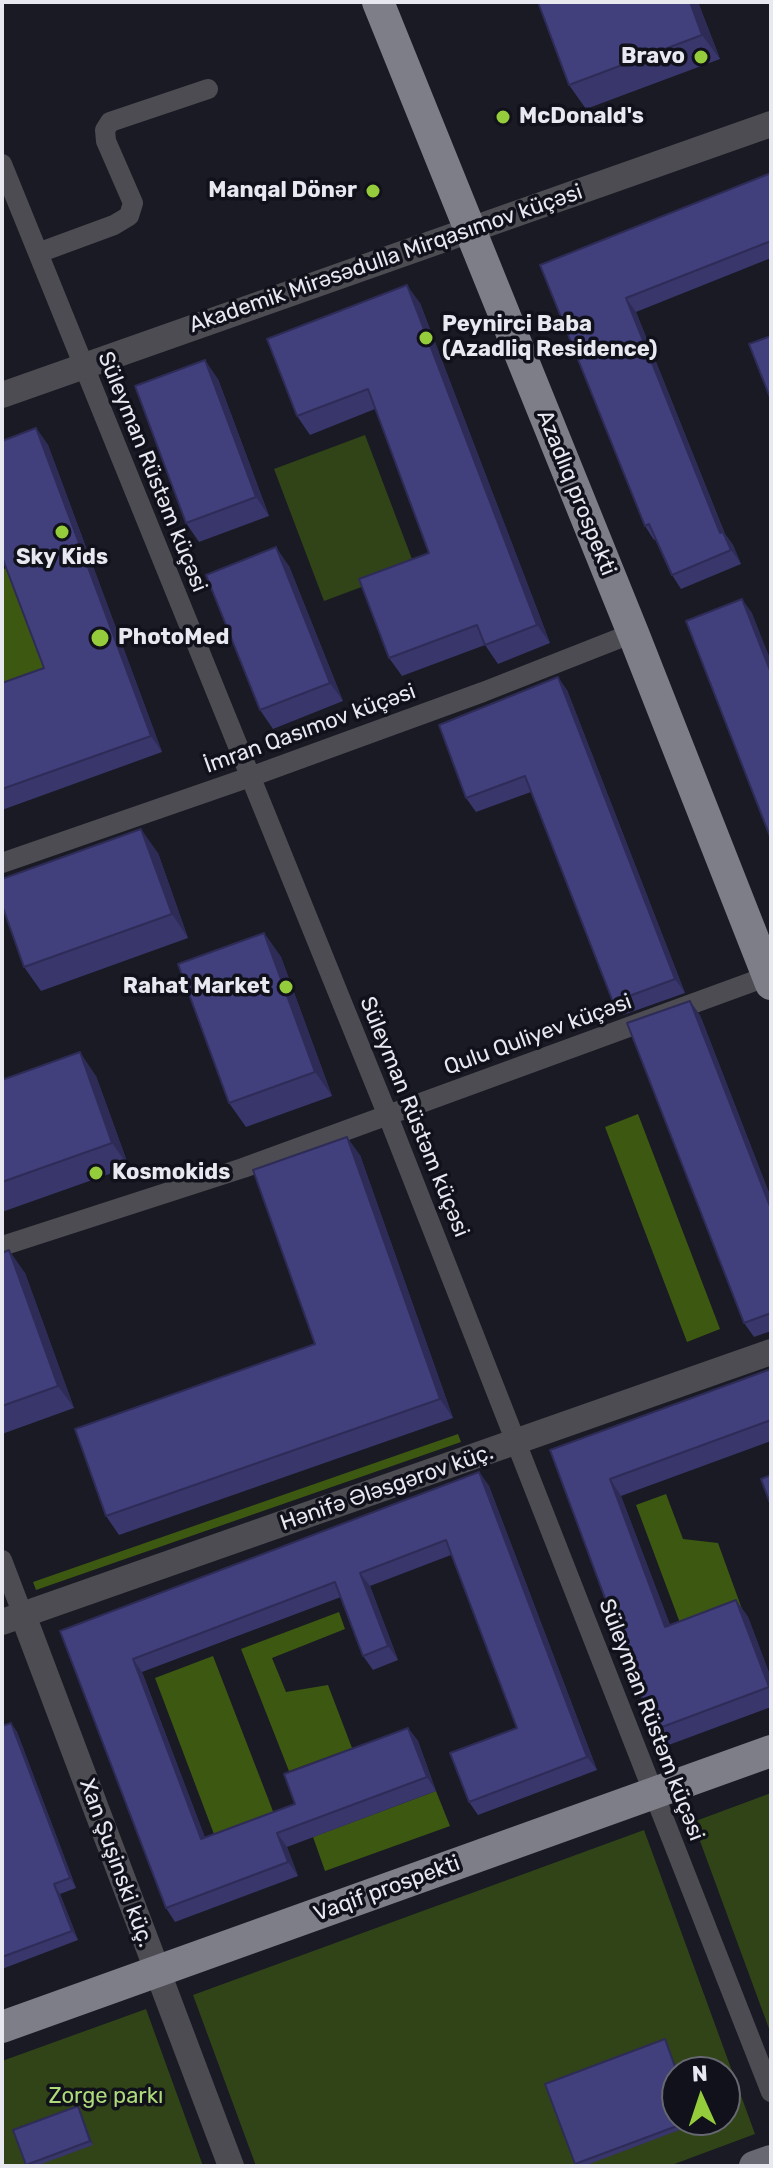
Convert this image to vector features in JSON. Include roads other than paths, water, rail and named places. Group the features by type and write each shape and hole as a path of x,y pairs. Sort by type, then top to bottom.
{"main road":[{"name":"Azadlıq prospekti","path":"378,2 770,978"},
{"name":"Vaqif prospekti","path":"2,2027 771,1751"},
{"path":"754,2166 771,2160"}],"street":[{"path":"38,253 114,225 129,216 133,203 106,141 105,130 110,122 208,89"},
{"name":"Akademik Mirəsədulla Mirqasımov küçəsi","path":"2,395 771,124"},
{"name":"Süleyman Rüstəm küçəsi","path":"2,164 388,1116 771,2092"},
{"name":"İmran Qasımov küçəsi","path":"2,863 250,777 483,692 633,633"},
{"name":"Qulu Quliyev küçəsi","path":"2,1246 243,1168 770,978"},
{"name":"Hənifə Ələsgərov küç.","path":"12,1618 771,1352"},
{"name":"Xan Şuşinski küç.","path":"2,1560 12,1618 157,1973 231,2166"}],"place":[{"name":"Bravo","path":"701,57"},
{"name":"McDonald's","path":"503,117"},
{"name":"Manqal Dönər","path":"373,191"},
{"name":"Peynirci Baba (Azadliq Residence)","path":"426,338"},
{"name":"Sky Kids","path":"62,532"},
{"name":"PhotoMed","path":"100,638"},
{"name":"Rahat Market","path":"286,987"},
{"name":"Kosmokids","path":"96,1173"}],"park label":[{"name":"Zorge parkı","path":"106,2097"}]}
